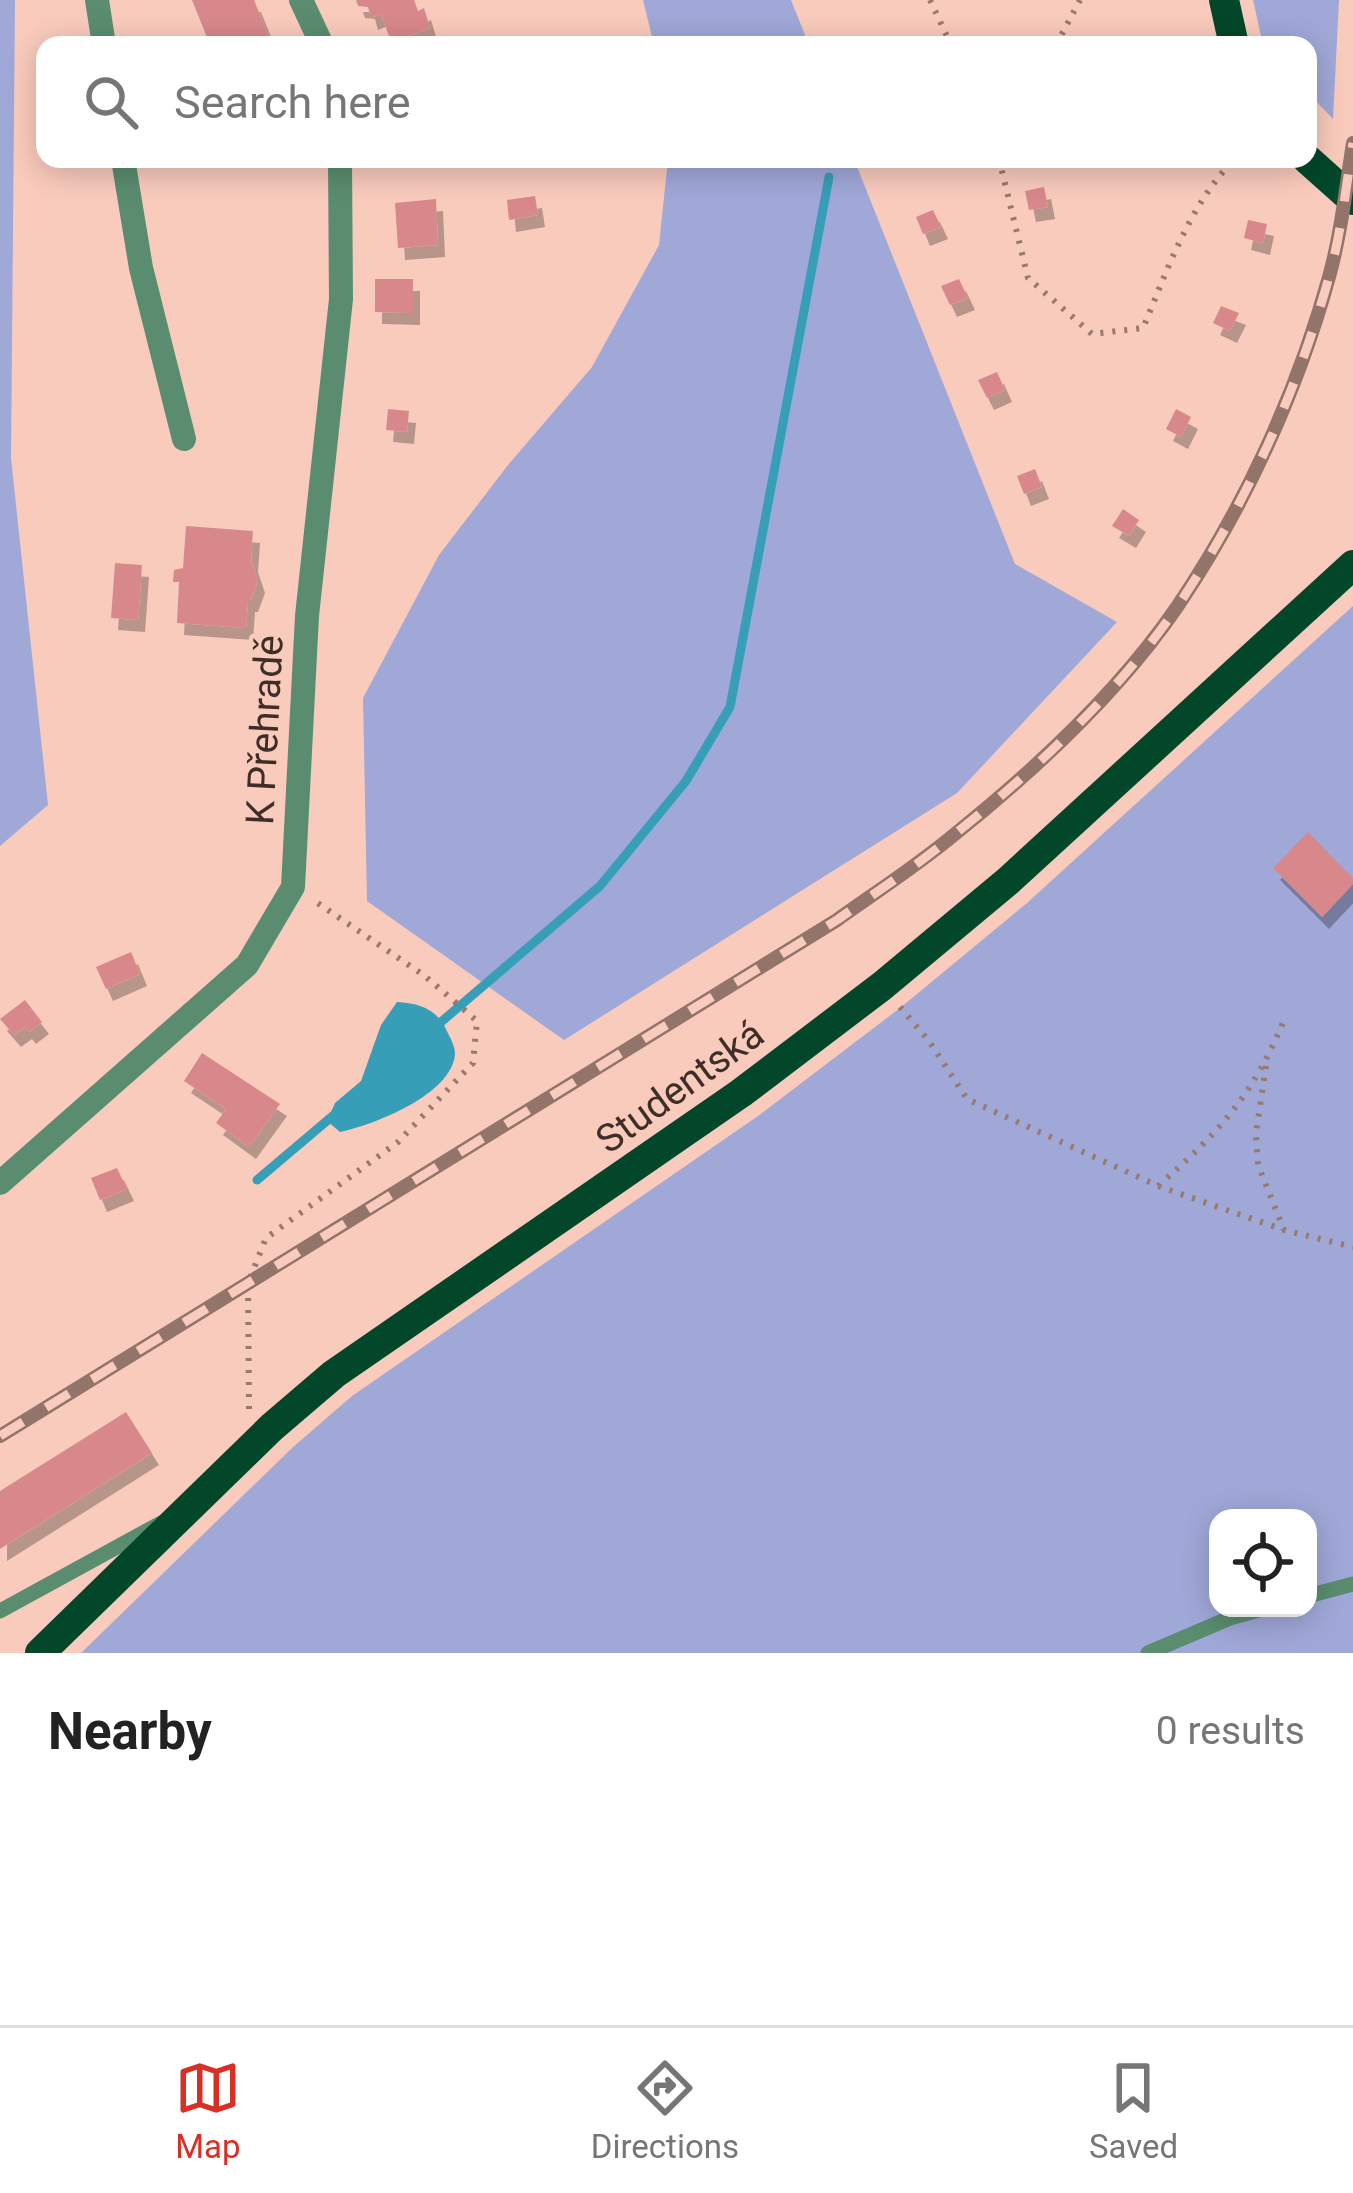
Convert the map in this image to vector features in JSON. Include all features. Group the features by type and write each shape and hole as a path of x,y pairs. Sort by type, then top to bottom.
{"main road":[{"path":"1224,0 1232,36"},
{"path":"1317,168 1353,200"},
{"name":"Studentská","path":"40,1653 258,1441 378,1340 592,1198 882,986 1008,881 1353,565"}],"street":[{"path":"97,0 103,36"},
{"path":"301,0 318,36"},
{"path":"124,168 141,268 184,439"},
{"name":"K Přehradě","path":"0,1183 247,965 293,887 307,616 341,298 340,168"}],"lane":[{"path":"0,1611 190,1507"},
{"path":"1317,1594 1353,1584"},
{"path":"1148,1653 1234,1617"}],"path":[{"path":"930,0 947,36"},
{"path":"1061,36 1080,0"},
{"path":"1001,168 1028,278 1092,334 1142,328 1179,244 1226,168"},
{"path":"258,1441 248,1407 248,1283 266,1238 398,1142 473,1063 477,1021 425,976 293,887"},
{"path":"882,986 929,1041 967,1099 1159,1186 1284,1230 1353,1247"},
{"path":"1159,1186 1217,1134 1267,1062 1284,1020"},
{"path":"1267,1062 1256,1133 1258,1165 1284,1230"}],"shaded area":[{"path":"0,0 15,0 11,458 48,805 0,846"},
{"path":"643,0 791,0 805,36 652,36"},
{"path":"1253,0 1339,0 1333,119 1317,102 1317,36 1261,36"},
{"path":"667,168 858,168 1015,564 1117,622 957,793 564,1040 367,901 363,698 439,555 592,367 659,245"},
{"path":"1353,606 1353,1653 81,1653 352,1396 758,1116 1027,903"},
{"path":"397,1002 425,1008 441,1021 455,1051 451,1069 409,1106 340,1132 327,1121 335,1103 361,1081 381,1025"}],"building":[{"path":"192,0 254,0 268,36 206,36"},
{"path":"356,0 414,0 418,11 424,8 430,28 389,36 381,14 371,18 368,7 358,6"},
{"path":"1044,187 1048,207 1029,210 1025,191"},
{"path":"535,196 538,215 509,220 507,200"},
{"path":"436,199 438,245 398,248 395,203"},
{"path":"933,210 941,227 923,234 916,217"},
{"path":"1248,220 1267,224 1263,243 1244,238"},
{"path":"375,279 413,279 413,313 375,312"},
{"path":"959,279 968,298 950,305 941,286"},
{"path":"1221,306 1239,313 1230,331 1213,323"},
{"path":"997,372 1005,390 987,398 978,380"},
{"path":"388,409 409,411 407,432 386,430"},
{"path":"1176,409 1191,417 1181,437 1166,429"},
{"path":"1035,469 1042,487 1024,494 1017,476"},
{"path":"1123,509 1139,520 1129,536 1112,526"},
{"path":"186,526 253,531 251,560 258,581 248,600 246,628 177,623 179,582 173,582 174,570 183,568"},
{"path":"115,563 142,565 138,620 111,618"},
{"path":"1308,832 1353,878 1353,884 1322,917 1273,868"},
{"path":"131,952 140,974 106,989 96,967"},
{"path":"25,1000 42,1022 14,1035 0,1019"},
{"path":"202,1053 280,1104 249,1147 216,1123 226,1109 184,1081"},
{"path":"117,1168 127,1189 100,1200 91,1178"},
{"path":"126,1412 152,1453 0,1549 0,1491"}],"waterway":[{"path":"434,1028 600,886 686,781 730,707 829,177"},
{"path":"257,1180 335,1114"}],"railway":[{"path":"0,1436 837,920 941,845 1045,756 1154,639 1246,490 1285,406 1316,320 1337,244 1353,143"}]}
